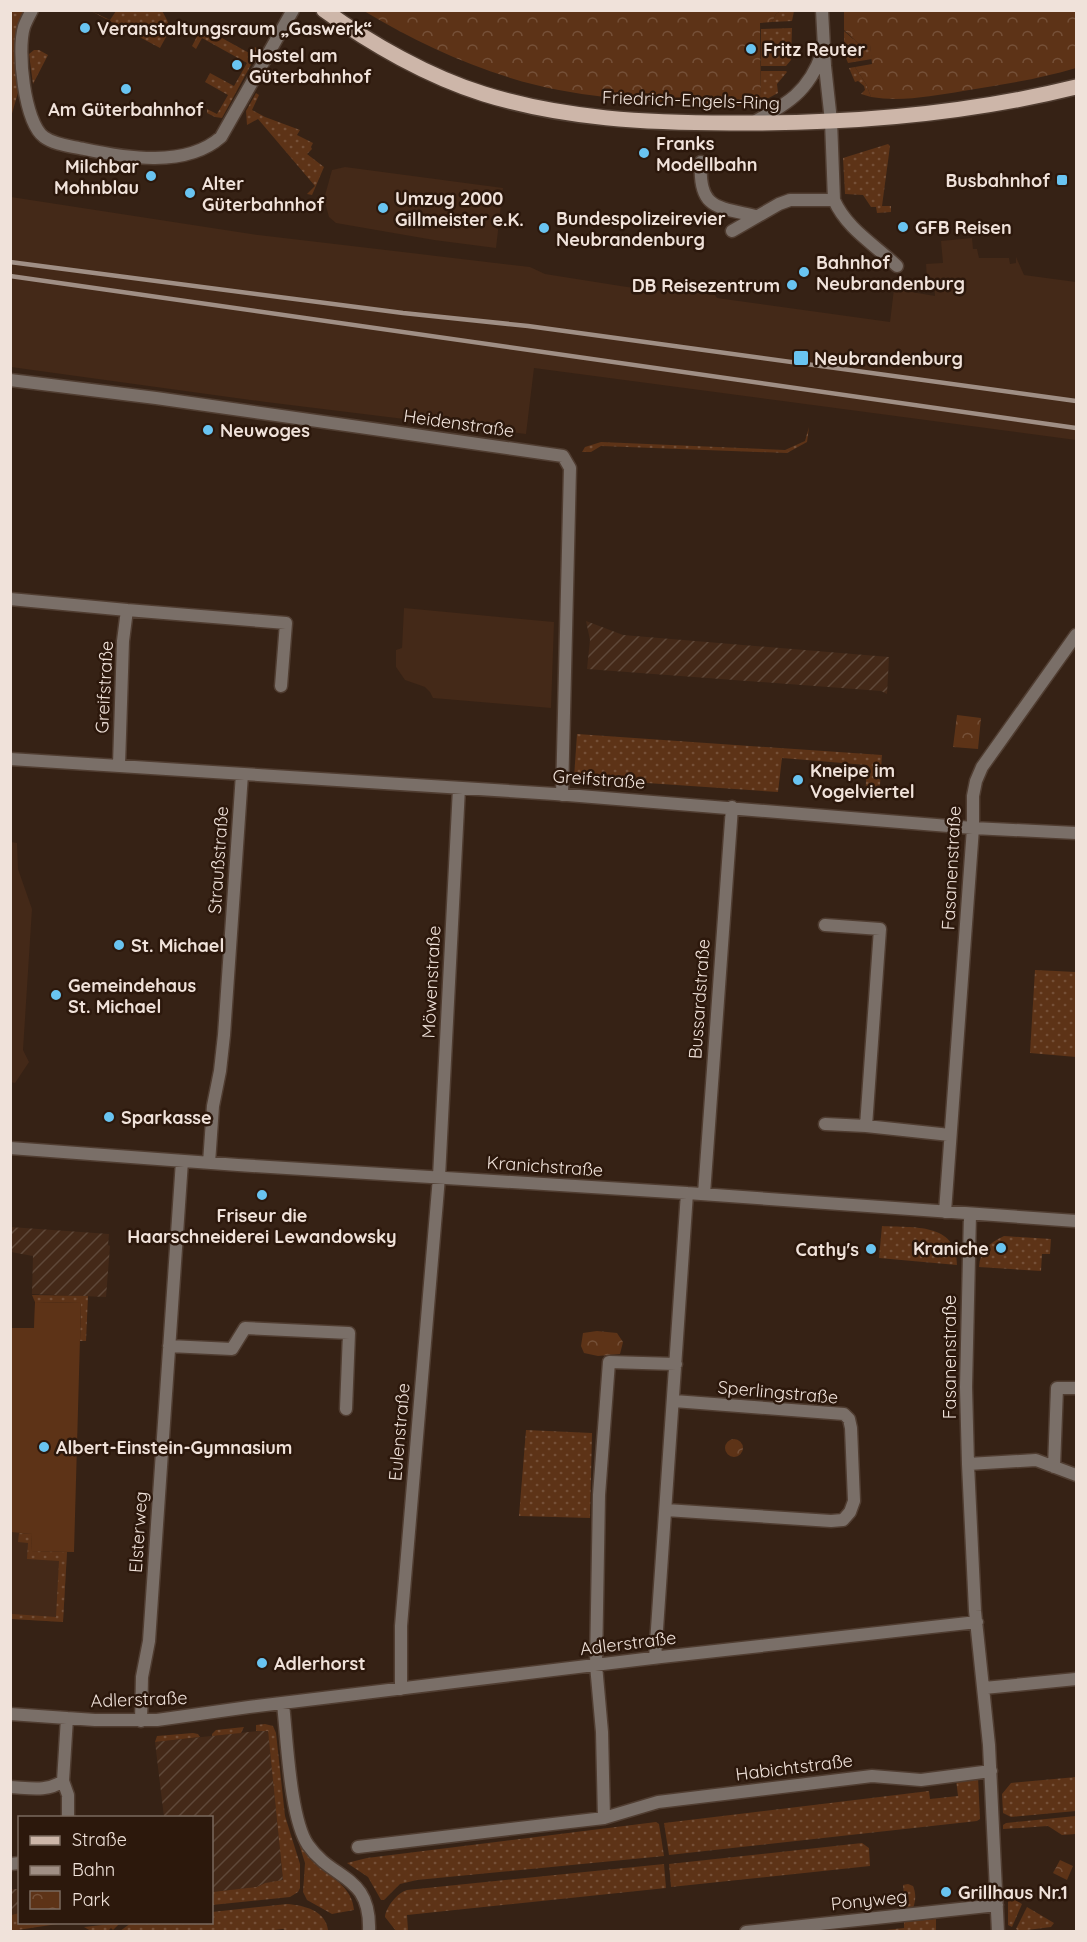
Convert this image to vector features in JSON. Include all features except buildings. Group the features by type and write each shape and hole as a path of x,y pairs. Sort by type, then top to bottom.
{"main road":[{"name":"Friedrich-Engels-Ring","path":"324,10 365,37 430,72 484,94 571,114 671,122 831,121 938,112 1011,101 1077,87"}],"street":[{"path":"32,10 24,25 22,39 24,85 32,118 43,136 57,143 124,156 165,157 202,150 214,144 227,130 293,10"},
{"path":"822,10 831,121 834,200 841,215 865,240 897,266"},
{"path":"752,123 776,111 799,94 811,80 824,49"},
{"path":"701,162 701,186 708,200 723,208 756,216"},
{"path":"732,231 756,216 790,200 834,200"},
{"name":"Heidenstraße","path":"10,380 156,398 563,456 570,468 562,795"},
{"path":"10,598 286,623 281,686"},
{"name":"Greifstraße","path":"119,765 123,641 127,610"},
{"name":"Fasanenstraße","path":"945,1212 973,828 973,796 976,781 982,767 1077,635"},
{"name":"Greifstraße","path":"10,759 562,795 973,828 1077,833"},
{"name":"Straußstraße","path":"208,1163 213,1106 224,1035 242,774"},
{"name":"Möwenstraße","path":"439,1178 459,788"},
{"name":"Bussardstraße","path":"704,1194 732,807"},
{"path":"825,925 880,929 867,1125"},
{"path":"825,1124 867,1125 950,1135"},
{"name":"Kranichstraße","path":"10,1148 1077,1221"},
{"name":"Elsterweg","path":"141,1721 142,1677 149,1641 182,1161"},
{"name":"Eulenstraße","path":"401,1689 402,1616 439,1178"},
{"path":"655,1658 687,1193"},
{"name":"Fasanenstraße","path":"970,1214 966,1383 968,1464 977,1623 991,1771 998,1932"},
{"path":"169,1346 232,1349 244,1328 349,1333 346,1409"},
{"path":"604,1818 602,1732 596,1665 599,1495 609,1362 676,1364"},
{"path":"1054,1467 1057,1388 1077,1388"},
{"name":"Sperlingstraße","path":"666,1510 831,1521 843,1520 850,1512 854,1500 851,1428 849,1419 844,1414 674,1401"},
{"path":"968,1464 1036,1460 1077,1475"},
{"name":"Adlerstraße","path":"10,1714 141,1721 655,1658 977,1623"},
{"path":"984,1688 1077,1679"},
{"path":"283,1704 295,1805 301,1831 314,1853 360,1890 367,1910 369,1932"},
{"name":"Adlerstraße","path":"67,1718 63,1781 68,1795 68,1816"},
{"name":"Habichtstraße","path":"358,1847 604,1818 658,1802 872,1776 921,1780 991,1771"},
{"path":"10,1787 47,1789 54,1788 63,1781"},
{"name":"Ponyweg","path":"746,1932 997,1905"}],"shaded area":[{"name":"Umzug 2000 Gillmeister e.K.","path":"345,167 503,188 496,248 336,223 329,217 324,199 332,170"},
{"path":"11,197 258,235 530,267 545,274 627,287 678,293 678,290 715,295 717,298 890,322 894,289 935,296 934,279 927,279 926,264 943,263 941,241 972,238 973,249 977,249 979,258 1009,258 1010,264 1016,263 1016,257 1024,275 1076,282 1076,440 534,368 526,434 266,402 11,367"},
{"path":"404,608 554,622 551,708 433,698 425,687 405,680 396,667 396,650 402,648"},
{"path":"586,621 623,635 889,657 887,694 881,691 587,669 590,640"},
{"path":"11,842 17,843 18,869 32,909 23,1050 29,1062 15,1083 10,1082"},
{"path":"10,1227 109,1234 106,1297 32,1294 33,1256 11,1252"},
{"name":"Albert-Einstein-Gymnasium","path":"35,1302 74,1552 67,1552 63,1622 12,1619 11,1628 11,1328 34,1328"},
{"path":"268,1730 283,1881 265,1883 257,1887 213,1892 213,1816 164,1816 155,1742"},
{"path":"11,1889 18,1889 18,1913 11,1915"}],"green space":[{"path":"11,11 27,11 19,89 11,117"},
{"path":"91,11 110,20 116,11 162,11 168,22 168,33 160,48"},
{"path":"364,11 781,11 776,14 772,22 760,23 761,102 743,106 722,106 605,97 536,85 491,72 447,54"},
{"path":"781,11 794,11 792,21 772,22 776,14"},
{"path":"844,11 1076,11 1076,68 1020,81 929,96 905,99 871,97 855,67 872,64 870,45 859,44 844,30"},
{"path":"202,27 251,54 255,47 259,50 222,118 207,113 207,109 217,114 228,95 205,82 210,73 234,86 247,63 202,38 196,49 192,46"},
{"path":"792,28 791,60 786,66 761,66 761,29"},
{"path":"844,31 859,44 870,45 872,59 848,63 844,53"},
{"path":"34,50 48,55 33,84 29,54"},
{"path":"855,67 871,97 861,94 865,90 864,86 858,81 855,82 849,68"},
{"path":"761,71 787,72 777,84 778,93 761,102"},
{"path":"256,93 259,95 252,110 300,130 297,135 313,143 312,149 307,154 324,167 312,195 307,194 315,186 258,119 247,125 246,111"},
{"path":"888,144 890,146 882,206 891,206 891,212 877,213 876,207 871,207 863,195 845,194 843,158"},
{"path":"809,427 807,442 787,453 601,446 591,452 582,452 585,447 601,442 785,450 805,441"},
{"path":"957,715 981,718 978,749 953,747"},
{"path":"577,734 882,755 879,800 865,798 867,765 782,758 778,792 574,778"},
{"path":"1035,970 1076,972 1076,1057 1030,1053"},
{"path":"882,1226 919,1228 941,1234 950,1241 955,1251 957,1265 879,1258"},
{"path":"1004,1236 1051,1239 1050,1254 1042,1254 1041,1271 979,1267 981,1256 986,1248"},
{"path":"32,1295 88,1296 86,1341 80,1341 81,1303 35,1302"},
{"name":"Albert-Einstein-Gymnasium","path":"35,1302 81,1303 74,1552 31,1551 32,1534 11,1532 11,1328 34,1328"},
{"path":"597,1331 617,1333 623,1342 620,1354 598,1356 584,1353 581,1346 583,1333"},
{"path":"526,1430 592,1433 590,1518 519,1516"},
{"path":"730,1439 738,1439 743,1444 741,1455 730,1457 725,1452 725,1444"},
{"path":"19,1533 32,1534 31,1551 67,1552 63,1622 12,1619 11,1628 11,1604 12,1614 56,1617 59,1561 27,1559 28,1543 18,1542"},
{"path":"256,1725 273,1726 276,1733 285,1816 300,1864 300,1888 290,1897 213,1905 213,1892 257,1887 283,1880 268,1731 256,1731"},
{"path":"244,1727 241,1733 212,1736 216,1730"},
{"path":"193,1733 200,1737 155,1742 157,1736"},
{"path":"978,1777 980,1819 977,1821 669,1855 664,1823 929,1791 930,1799 958,1796 956,1779"},
{"path":"1076,1777 1076,1811 1011,1817 1003,1813 1002,1794 1011,1783"},
{"path":"1076,1816 1076,1834 1062,1835 1048,1826 1003,1829 1006,1823"},
{"path":"656,1822 659,1824 664,1856 417,1880 400,1884 384,1900 381,1900 368,1877 347,1863 367,1858"},
{"path":"298,1841 314,1861 346,1890 353,1902 354,1910 332,1914 307,1900 303,1892 305,1863"},
{"path":"862,1843 869,1848 870,1866 671,1887 669,1864"},
{"path":"1060,1860 1073,1866 1067,1880 1053,1873"},
{"path":"664,1864 666,1888 407,1915 408,1931 396,1931 385,1917 393,1901 407,1890"},
{"path":"903,1885 913,1886 915,1899 913,1908 906,1912"},
{"path":"1008,1896 1022,1904 1012,1927 1008,1925"},
{"path":"287,1904 300,1906 319,1914 328,1930 288,1932 283,1929 259,1932 120,1931 130,1924 213,1924 213,1912"},
{"path":"1027,1907 1054,1923 1051,1927 1019,1931 1016,1929"},
{"path":"18,1913 18,1924 57,1924 11,1931 11,1915"},
{"path":"936,1919 936,1931 886,1931 904,1928 904,1922"},
{"path":"119,1924 113,1930 111,1928 108,1931 91,1931 84,1927"}],"railway":[{"path":"10,262 403,313 528,326 1076,401"},
{"path":"10,276 1076,428"}],"place":[{"name":"Veranstaltungsraum „Gaswerk“","path":"85,28"},
{"name":"Fritz Reuter","path":"751,49"},
{"name":"Hostel am Güterbahnhof","path":"237,65"},
{"name":"Am Güterbahnhof","path":"126,89"},
{"name":"Franks Modellbahn","path":"644,153"},
{"name":"Milchbar Mohnblau","path":"151,176"},
{"name":"Busbahnhof","path":"1062,180"},
{"name":"Alter Güterbahnhof","path":"190,193"},
{"name":"Umzug 2000 Gillmeister e.K.","path":"383,208"},
{"name":"GFB Reisen","path":"903,227"},
{"name":"Bundespolizeirevier Neubrandenburg","path":"544,228"},
{"name":"Bahnhof Neubrandenburg","path":"804,272"},
{"name":"DB Reisezentrum","path":"792,285"},
{"name":"Neubrandenburg","path":"801,358"},
{"name":"Neuwoges","path":"208,430"},
{"name":"Kneipe im Vogelviertel","path":"798,780"},
{"name":"St. Michael","path":"119,945"},
{"name":"Gemeindehaus St. Michael","path":"56,995"},
{"name":"Sparkasse","path":"109,1117"},
{"name":"Friseur die Haarschneiderei Lewandowsky","path":"262,1195"},
{"name":"Kraniche","path":"1001,1248"},
{"name":"Cathy's","path":"871,1249"},
{"name":"Albert-Einstein-Gymnasium","path":"44,1447"},
{"name":"Adlerhorst","path":"262,1663"},
{"name":"Grillhaus Nr.1","path":"946,1892"}]}
